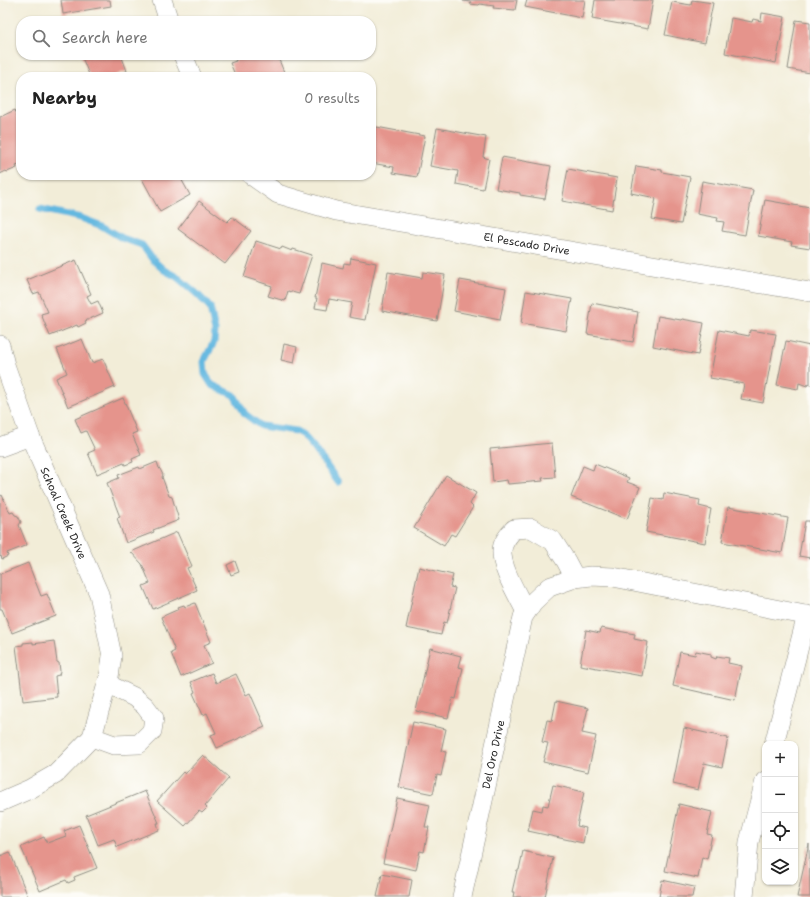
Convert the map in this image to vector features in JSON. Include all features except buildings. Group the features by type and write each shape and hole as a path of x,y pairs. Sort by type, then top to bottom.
{"street":[{"path":"162,0 167,16"},
{"path":"185,60 190,72"},
{"name":"El Pescado Drive","path":"258,180 278,194 336,211 810,292"},
{"name":"Schoal Creek Drive","path":"0,345 5,365 30,436 99,594 112,656 109,677 92,737 56,774 30,789 0,802"},
{"path":"0,447 30,436"},
{"path":"526,612 505,569 502,550 506,538 514,529 531,528 553,541 575,578"},
{"name":"Del Oro Drive","path":"462,897 523,617 533,602 549,588 575,578 591,576 613,577 809,616"},
{"path":"775,741 809,616"},
{"path":"92,737 114,745 139,744 152,732 154,718 145,706 134,697 107,684"},
{"path":"744,897 749,842 762,792"}],"waterway":[{"path":"40,209 81,218 102,226 122,238 142,245 153,260 164,270 177,277 196,293 210,307 215,331 214,342 204,361 205,374 212,385 234,395 245,414 261,426 296,431 303,435 315,449 338,482"}]}
